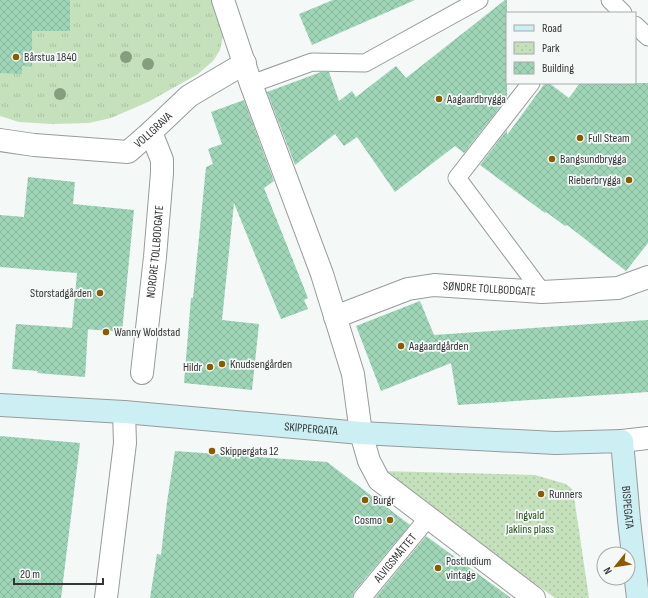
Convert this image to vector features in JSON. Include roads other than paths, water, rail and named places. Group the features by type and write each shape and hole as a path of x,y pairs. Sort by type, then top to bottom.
{"street":[{"path":"223,0 251,84 322,274 353,374 361,433 369,461 379,480 534,598"},
{"name":"VOLLGRAVA","path":"0,140 34,146 128,152 189,96 245,63"},
{"name":"NORDRE TOLLBODGATE","path":"142,373 162,173 162,160 151,132"},
{"name":"SØNDRE TOLLBODGATE","path":"335,317 408,289 434,285 542,292 618,288 648,277"},
{"name":"SKIPPERGATA","path":"0,405 124,412 361,433 555,443 622,441"},
{"path":"106,598 125,443 124,412"},
{"path":"622,441 648,438"},
{"name":"BISPEGATA","path":"622,441 638,598"}],"lane":[{"path":"251,84 312,62 365,63 479,0"},
{"path":"636,26 648,37"},
{"path":"530,84 457,178 542,292"},
{"name":"ALVIGSMÅTTET","path":"362,598 428,518"}],"place":[{"name":"Bårstua 1840","path":"16,57"},
{"name":"Aagaardbrygga","path":"439,99"},
{"name":"Full Steam","path":"580,138"},
{"name":"Bangsundbrygga","path":"552,159"},
{"name":"Rieberbrygga","path":"629,180"},
{"name":"Storstadgården","path":"100,293"},
{"name":"Wanny Woldstad","path":"106,332"},
{"name":"Aagaardgården","path":"401,346"},
{"name":"Knudsengården","path":"222,364"},
{"name":"Hildr","path":"210,367"},
{"name":"Skippergata 12","path":"212,451"},
{"name":"Runners","path":"541,494"},
{"name":"Burgr","path":"365,500"},
{"name":"Cosmo","path":"390,520"},
{"name":"Postludium vintage","path":"438,568"}],"park label":[{"name":"Ingvald Jaklins plass","path":"530,522"}]}
